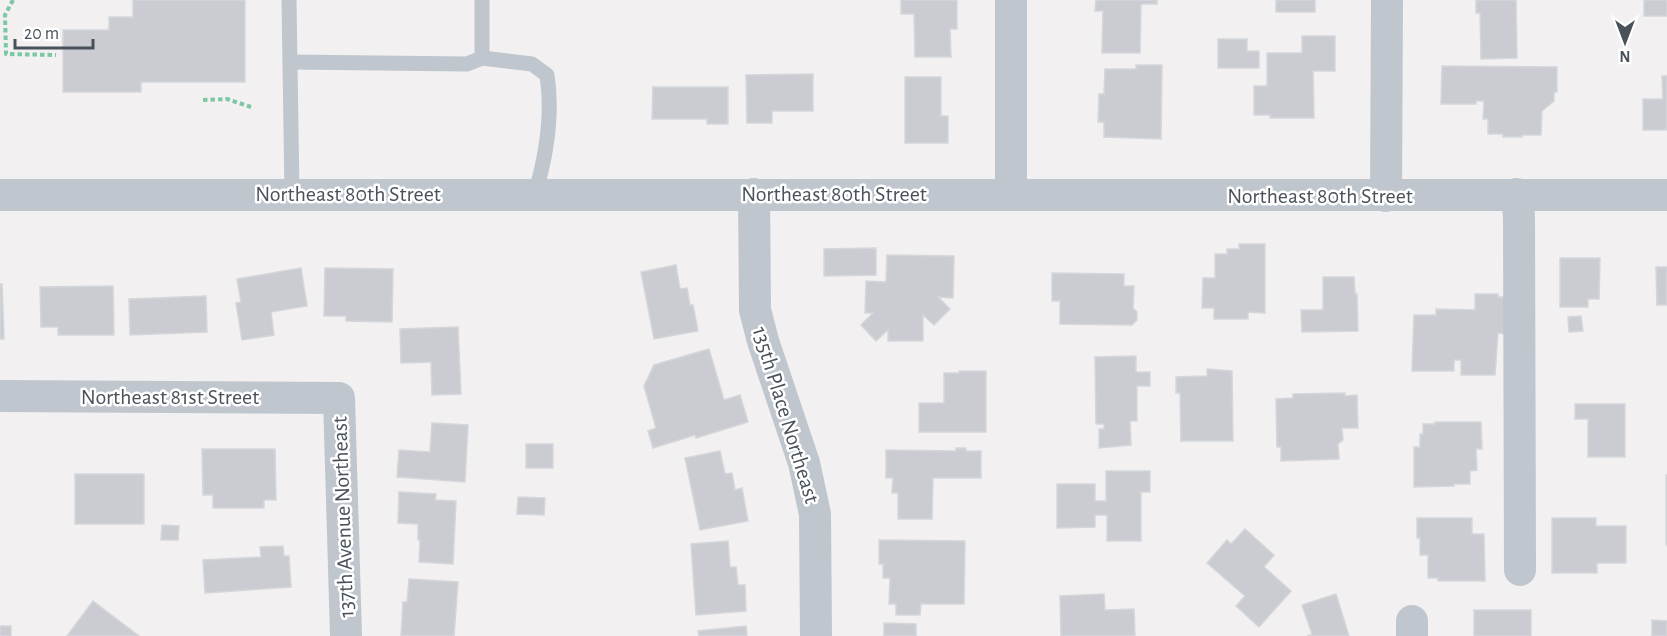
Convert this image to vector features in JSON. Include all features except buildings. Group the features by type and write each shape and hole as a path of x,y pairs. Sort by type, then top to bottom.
{"street":[{"path":"1011,0 1011,195"},
{"path":"1386,196 1387,0"},
{"name":"135th Place Northeast","path":"754,194 755,310 763,341 804,463 815,514 816,636"},
{"path":"1517,194 1519,217 1520,570"},
{"name":"Northeast 80th Street","path":"0,195 1667,195"},
{"name":"Northeast 81st Street","path":"0,396 339,398"},
{"name":"137th Avenue Northeast","path":"339,398 346,636"}],"lane":[{"path":"289,0 292,194"},
{"path":"482,0 482,58"},
{"path":"290,62 467,64 482,58 532,64 546,75 549,91 544,163 535,194"}],"path":[{"path":"12,0 5,15 6,54 56,55"},
{"path":"202,100 227,99 251,107"}]}
